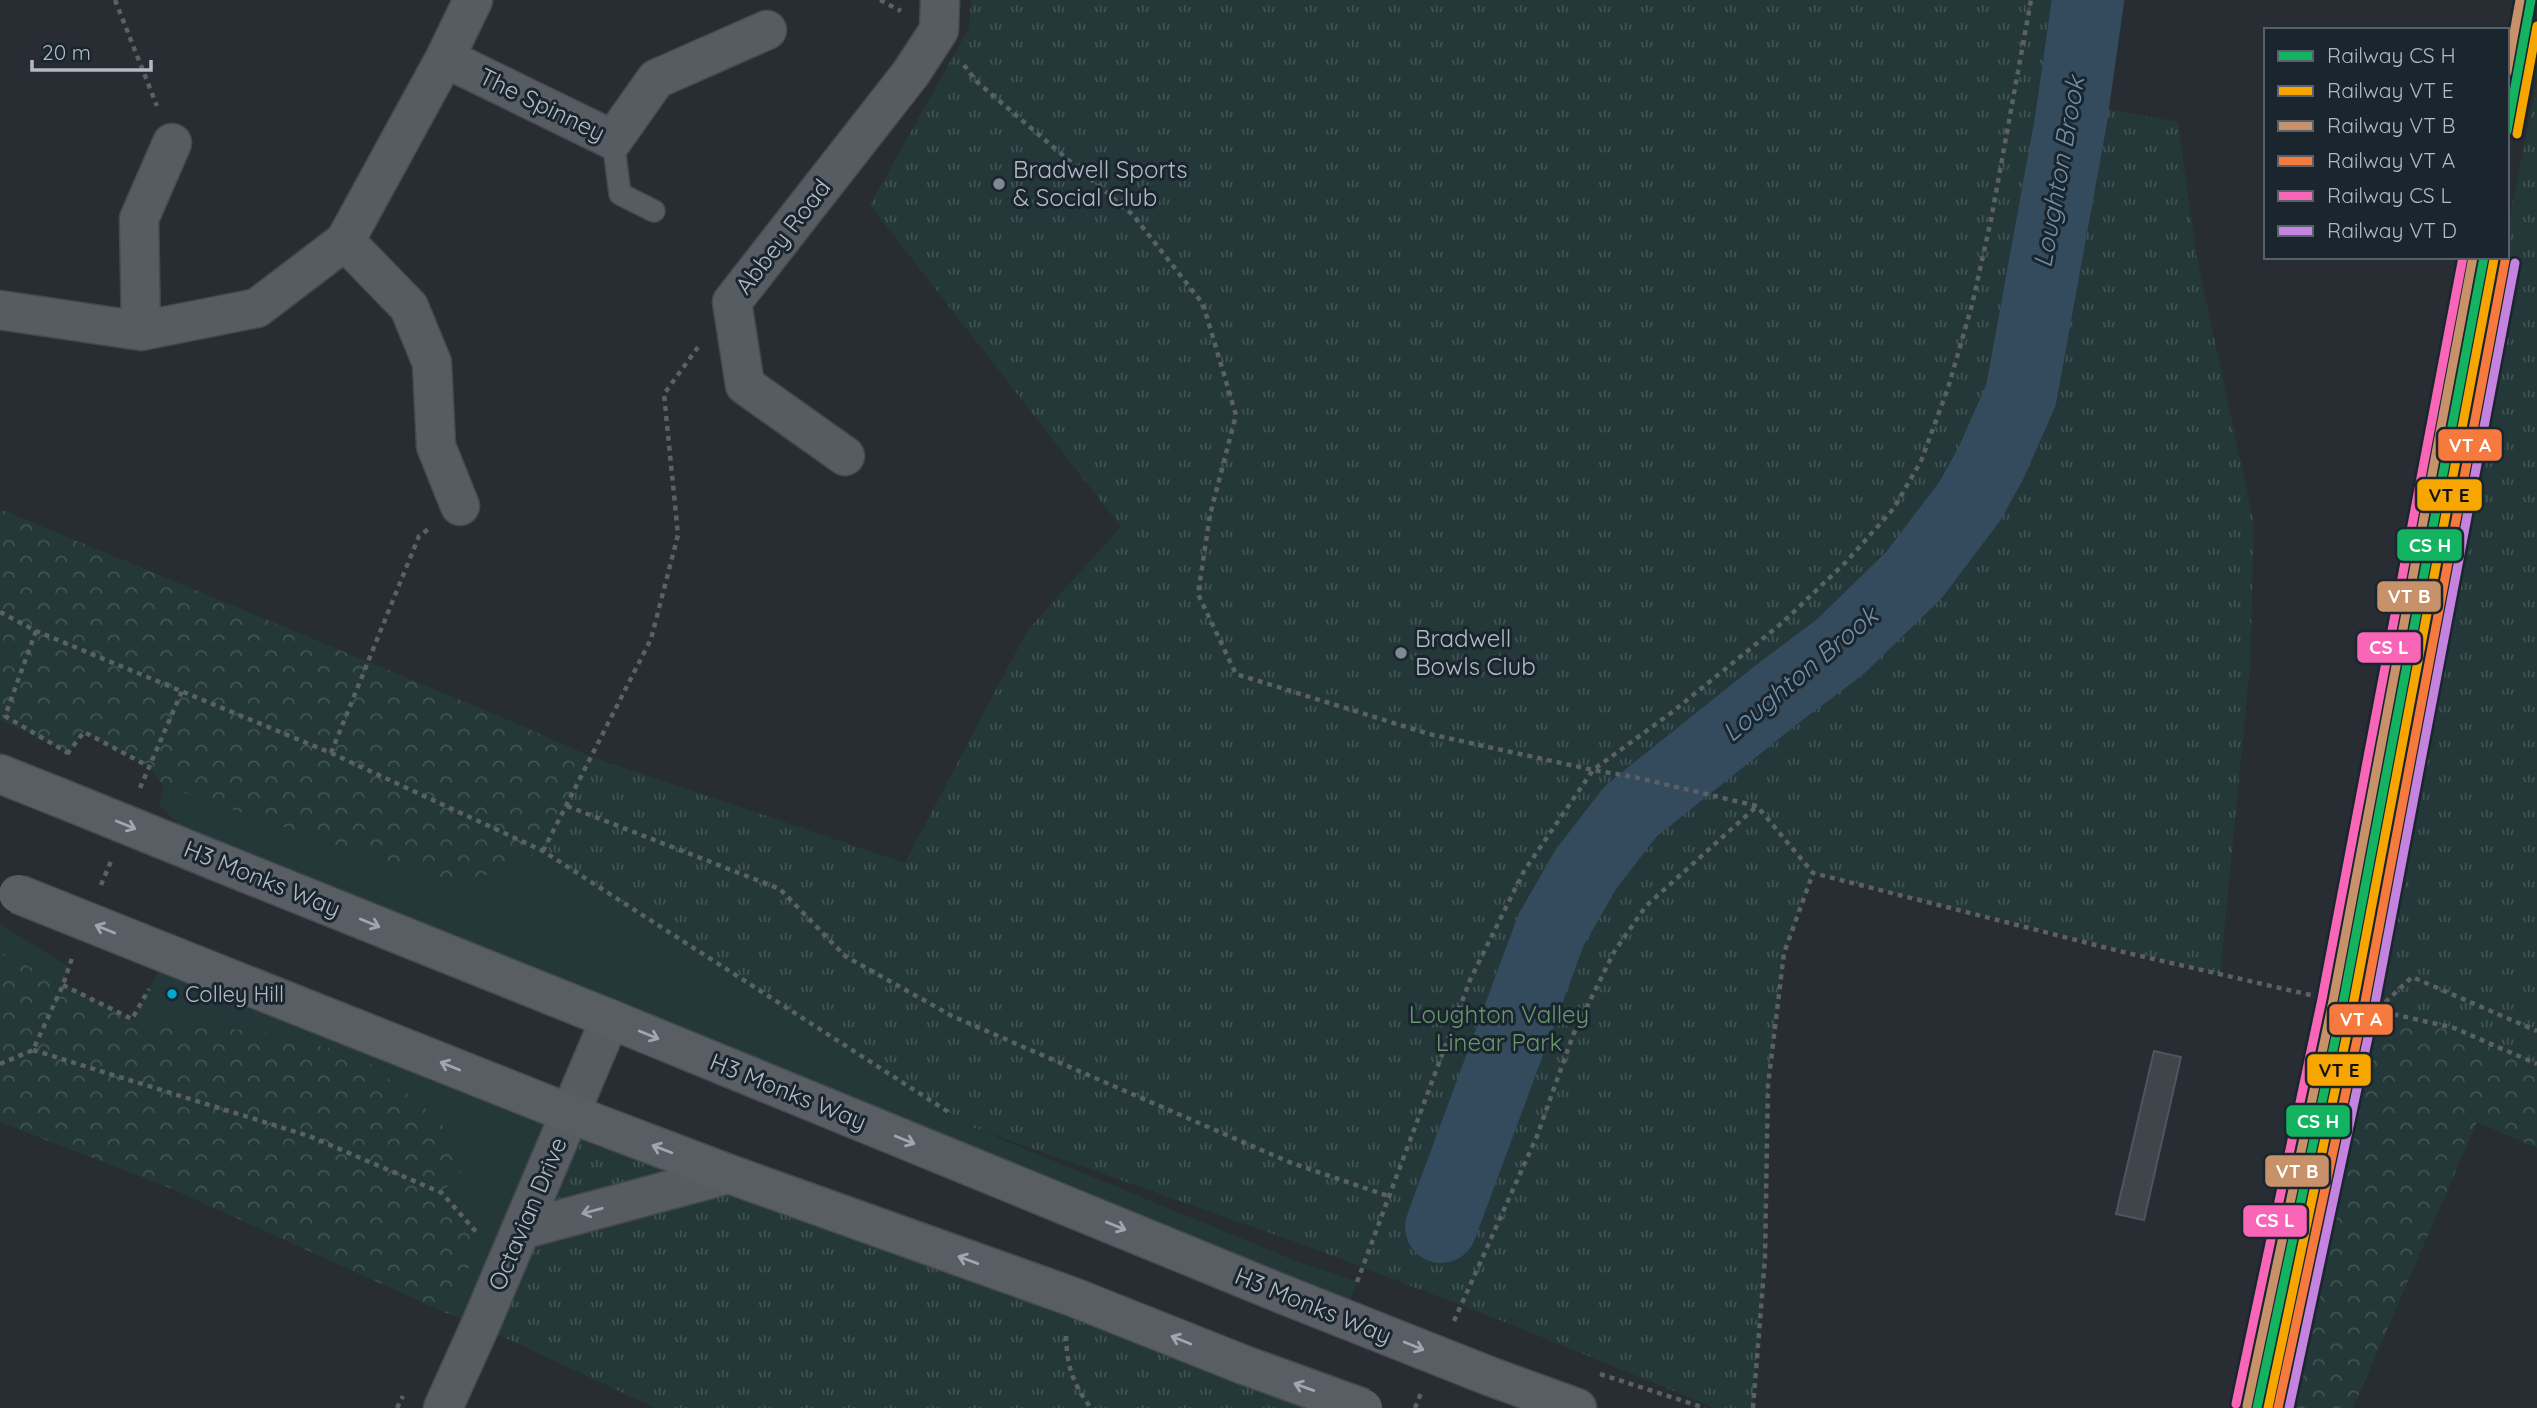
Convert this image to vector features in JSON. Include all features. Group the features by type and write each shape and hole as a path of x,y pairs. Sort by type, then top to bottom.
{"main road":[{"name":"H3 Monks Way","path":"0,774 1283,1294 1577,1408"},
{"path":"9,891 571,1114 729,1174 1073,1297 1244,1365 1363,1408"}],"street":[{"path":"0,310 141,331 257,308 345,241 445,58 472,0"},
{"name":"Abbey Road","path":"845,456 745,385 732,302 911,73 939,15"},
{"name":"The Spinney","path":"445,58 613,141 656,79 767,30"},
{"path":"141,331 139,219 172,143"},
{"path":"345,241 409,307 432,363 436,446 460,506"},
{"name":"Octavian Drive","path":"443,1408 522,1230 610,1019"},
{"path":"522,1230 729,1174"}],"lane":[{"path":"613,141 620,194 654,211"}],"path":[{"path":"114,0 172,143"},
{"path":"1354,1291 1470,980 1524,871 1593,771 1671,713 1782,623 1847,561 1894,508 1922,461 1948,388 1972,305 2031,0"},
{"path":"939,15 976,81 1133,215 1203,304 1236,415 1210,515 1198,594 1236,674 1429,734 1757,806 1813,873 2119,951 2454,1027 2537,1064"},
{"path":"542,851 651,639 678,534 664,394 732,302"},
{"path":"331,752 419,536 460,506"},
{"path":"0,612 36,631 331,752 542,851 961,1120"},
{"path":"36,631 5,716 68,753"},
{"path":"83,732 148,766"},
{"path":"567,806 780,889 845,956 952,1016 1289,1162 1388,1196"},
{"path":"1451,1326 1537,1136 1573,1035 1614,952 1646,906 1757,806"},
{"path":"1753,1408 1765,1258 1768,1086 1784,953 1813,873"},
{"path":"2377,1010 2412,977 2537,1031"},
{"path":"63,985 132,1018"},
{"path":"33,1050 309,1136 442,1193 477,1234 474,1245"},
{"path":"1073,1297 1066,1337 1068,1363 1076,1388 1091,1408"},
{"path":"1591,1371 1705,1408"},
{"path":"397,1408 410,1385"},
{"path":"1415,1408 1423,1390"}],"green space":[{"name":"Loughton Valley Linear Park","path":"971,0 2088,0 2073,103 2178,122 2196,253 2254,525 2250,666 2220,974 1813,873 1784,953 1768,1085 1765,1258 1753,1408 1715,1408 1505,1322 1304,1245 972,1127 543,851 592,757 905,863 1027,631 1121,527 870,205 969,28"},
{"path":"2537,82 2537,1064 2454,1028 2343,1003 2362,948 2502,259 2509,259 2509,220"},
{"path":"0,509 592,757 543,851 459,887 164,786 148,766 84,732 68,753 0,719"},
{"path":"164,786 459,887 543,851 972,1127 1296,1261 1357,1281 1346,1311 216,861 159,805"},
{"path":"0,924 69,967 63,985 0,952"},
{"path":"0,952 132,1019 261,1032 361,1056 440,1121 466,1165 442,1193 477,1234 465,1281 448,1314 170,1188 0,1122"},
{"path":"168,954 571,1114 480,1326 448,1314 465,1281 442,1193 361,1056 261,1032 132,1019"},
{"path":"2343,1003 2454,1028 2537,1064 2537,1148 2477,1122 2353,1408 2257,1408"},
{"path":"571,1114 1363,1408 655,1408 480,1326"}],"building":[{"path":"2154,1051 2181,1057 2144,1220 2116,1214"}],"waterway":[{"name":"Loughton Brook","path":"1441,1227 1551,930 1586,869 1631,811 1840,647 1914,575 1970,501 1991,463 2021,395 2071,120 2088,0"}],"transit line":[{"path":"2509,61 2520,0"},
{"path":"2509,120 2531,0"},
{"path":"2517,134 2537,26"},
{"path":"2236,1404 2322,999 2463,259"},
{"path":"2247,1406 2333,1001 2473,259"},
{"path":"2257,1408 2343,1003 2484,259"},
{"path":"2268,1408 2353,1005 2494,259"},
{"path":"2278,1408 2364,1007 2505,261"},
{"path":"2289,1408 2374,1009 2515,263"}],"place":[{"name":"Bradwell Sports & Social Club","path":"999,184"},
{"name":"Bradwell Bowls Club","path":"1401,653"},
{"name":"Colley Hill","path":"172,994"}]}
